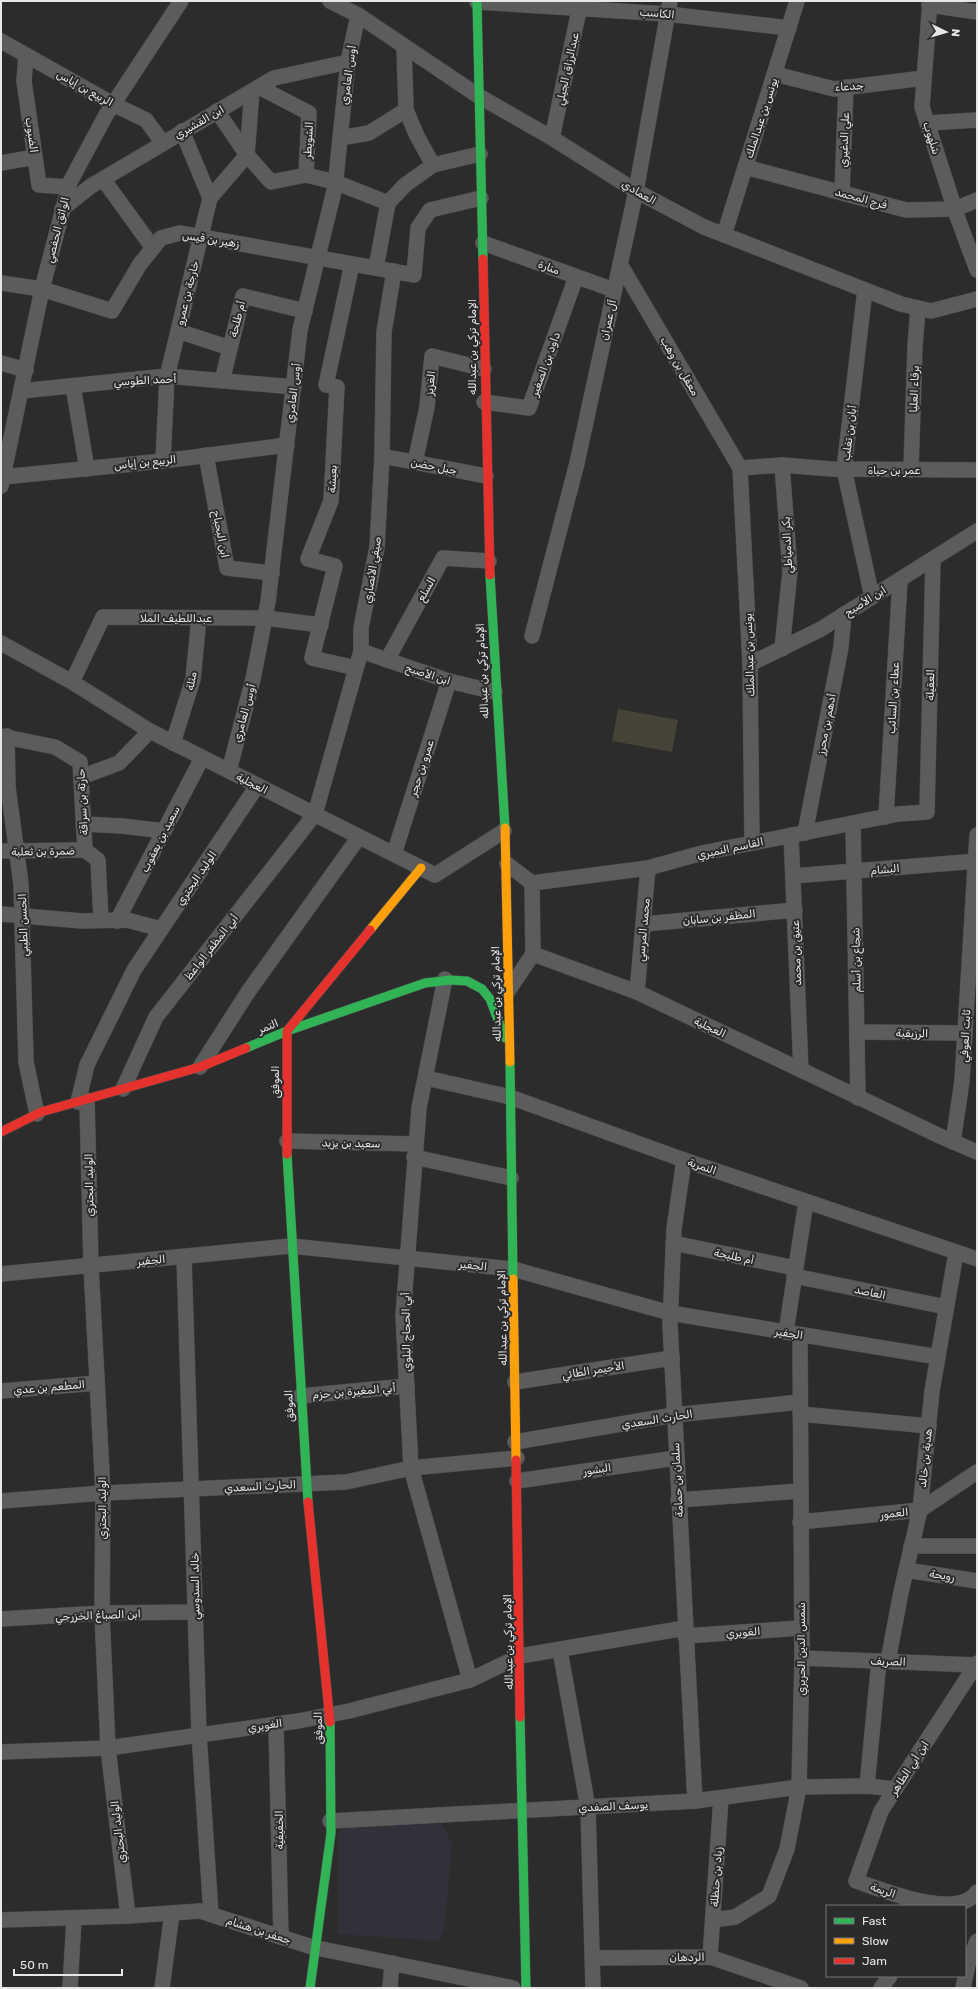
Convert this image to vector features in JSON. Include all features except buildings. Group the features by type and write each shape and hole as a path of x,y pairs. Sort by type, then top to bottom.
{"street":[{"name":"الواثق الحفصي","path":"2,482 5,448 21,391 42,289 68,187 113,104 181,1"},
{"name":"العمادي","path":"330,1 358,16 477,95 552,138 636,191 704,227 901,304 931,311 977,299"},
{"name":"يونس بن عبدالملك","path":"724,235 797,1"},
{"name":"الكاسب","path":"477,2 668,7 789,28"},
{"name":"الإمام تركي بن عبدالله","path":"477,2 477,95 483,243 486,476 495,692 507,864 515,1442 517,1458 520,1656 521,1811 526,1988"},
{"path":"929,3 977,12"},
{"name":"شلهوب","path":"929,3 922,107 955,209 977,270"},
{"name":"عبدالرزاق الجيلي","path":"552,138 580,4"},
{"name":"آل عمران","path":"532,636 577,463 636,191 668,7"},
{"name":"أوس العامري","path":"229,771 253,679 272,573 300,330 335,182 348,62 358,16"},
{"name":"الربيع بن إياس","path":"1,41 113,104 146,120 163,143"},
{"path":"404,46 406,110 417,136 433,164"},
{"name":"الضبوب","path":"26,55 24,81 39,185 68,187"},
{"name":"ابن القشيري","path":"62,209 91,186 274,78 348,62"},
{"name":"جدعاء","path":"775,74 834,89 924,78"},
{"path":"182,131 210,198 247,155 256,88"},
{"name":"الشويطر","path":"256,88 309,113 306,175"},
{"name":"علي الدغيري","path":"842,193 846,88"},
{"path":"340,138 369,133 406,110"},
{"path":"217,111 247,155 271,182 306,175 335,182 388,203"},
{"path":"927,123 977,120"},
{"path":"376,268 388,203 404,185 433,164 480,154"},
{"path":"2,161 35,157"},
{"name":"فرج المحمد","path":"745,167 906,210 955,209 977,200"},
{"path":"103,179 153,248"},
{"name":"خارجة بن عمرو","path":"163,461 167,376 210,198"},
{"name":"زهير بن قيس","path":"1,283 42,289 112,311 140,264 161,238 180,233 414,275 418,228 430,210 481,198"},
{"name":"منارة","path":"483,243 614,290"},
{"name":"بعيشة","path":"352,264 326,385 337,387 331,500 308,559 335,566 312,658 356,668"},
{"name":"معقل بن وهب","path":"620,264 740,468"},
{"name":"صيفي الأنصاري","path":"315,814 361,651 361,628 377,548 382,456 384,332 394,271"},
{"name":"داود بن الصغير","path":"484,402 529,408 576,277"},
{"name":"أبان بن تغلب","path":"865,290 844,469 872,597"},
{"name":"أم طلحة","path":"222,381 243,296 305,311"},
{"name":"برقاء العليا","path":"911,470 915,346 918,308"},
{"path":"178,331 230,348"},
{"name":"الغزيز","path":"415,462 427,406 432,356 484,369"},
{"path":"1,363 26,370"},
{"name":"أحمد الطوسي","path":"21,391 167,376 294,387"},
{"path":"73,386 87,469"},
{"name":"الربيع بن إياس","path":"2,482 87,469 287,445"},
{"name":"ابن البحباح","path":"206,455 227,568 272,573"},
{"name":"جبل حضن","path":"382,456 486,476"},
{"name":"عمر بن حياة","path":"740,468 782,465 844,469 977,470"},
{"name":"بكر الدمياطي","path":"782,465 790,571 782,649"},
{"name":"يونس بن عبدالملك","path":"740,468 750,664 752,843"},
{"name":"ابن الأصبح","path":"750,664 821,629 977,531"},
{"name":"السلع","path":"387,660 443,558 489,561"},
{"name":"العقيلة","path":"927,812 933,559"},
{"name":"عطاء بن السائب","path":"886,816 900,580"},
{"name":"أدهم بن محرز","path":"798,834 841,647 844,614"},
{"name":"عبداللطيف الملا","path":"72,682 102,617 264,618 321,625"},
{"name":"مثلة","path":"173,743 193,679 199,618"},
{"name":"العجلية","path":"1,643 72,682 150,731 435,875 504,831"},
{"name":"ابن الأصبح","path":"361,651 449,681 495,692"},
{"name":"عمرو بن حجر","path":"394,854 449,681"},
{"path":"81,777 119,763 150,731"},
{"name":"حارثة بن سراقة","path":"4,736 55,747 80,762 85,850 98,860 101,920"},
{"name":"الحسن الطيبي","path":"4,736 5,793 17,851 23,916 26,1062 37,1114"},
{"name":"سعيد بن يعقوب","path":"117,920 202,758"},
{"name":"الوليد البحتري","path":"128,1916 108,1748 102,1614 103,1493 82,1101 87,1065 134,970 257,786"},
{"name":"القاسم النميري","path":"532,883 648,868 702,853 886,816 927,812"},
{"name":"أبي المظفر الواعظ","path":"123,1089 156,1017 315,814"},
{"name":"شجاع بن أسلم","path":"853,823 858,1098"},
{"path":"83,824 122,826 164,831"},
{"name":"عتيق بن محمد","path":"798,834 793,876 801,1070"},
{"name":"ثابت العوفي","path":"953,1142 962,1081 977,834"},
{"path":"200,1067 248,992 359,837"},
{"name":"ضمرة بن ثعلبة","path":"1,851 85,850"},
{"name":"البشام","path":"793,876 976,861"},
{"path":"507,864 532,883 533,954 508,992"},
{"path":"287,1031 421,868"},
{"name":"محمد المرسي","path":"637,992 648,868"},
{"name":"المظفر بن سابان","path":"644,924 795,910"},
{"path":"1,914 101,920 127,920 161,929"},
{"name":"العجلية","path":"533,954 637,992 858,1098 977,1152"},
{"name":"التمر","path":"1,1132 37,1114 200,1067 287,1031 424,983 445,979 474,983 487,994 509,1050"},
{"name":"أبي الحجاج البلوي","path":"445,979 419,1108 406,1258 403,1315 412,1468 470,1680"},
{"name":"الموفق","path":"287,1031 287,1167 300,1396 306,1484 330,1715 331,1833 317,1948 310,1988"},
{"name":"الرزيقية","path":"858,1032 965,1033"},
{"name":"النمرية","path":"426,1078 510,1097 684,1160 977,1259"},
{"name":"سعيد بن يزيد","path":"287,1141 415,1151 511,1178"},
{"name":"سلمان بن حمامة","path":"684,1160 673,1243 670,1313 678,1500 695,1801"},
{"name":"شمس الدين الحريري","path":"713,1920 735,1917 769,1896 787,1849 799,1787 802,1658 800,1628 800,1408 793,1333 795,1272 806,1202"},
{"name":"أم طليحة","path":"673,1243 795,1272"},
{"name":"الجفير","path":"1,1274 291,1246 513,1269 670,1313 938,1357"},
{"name":"هدية بن خالد","path":"867,1786 883,1661 920,1510 928,1426 946,1307 956,1253"},
{"name":"خالد السدوسي","path":"184,1257 193,1489 199,1734 211,1914"},
{"name":"العاصد","path":"795,1272 946,1307"},
{"name":"الأحيمر الطائي","path":"515,1382 672,1358"},
{"name":"المطعم بن عدي","path":"1,1391 97,1383"},
{"name":"أبي المغيرة بن حزم","path":"300,1396 407,1386"},
{"name":"الحارث السعدي","path":"515,1442 674,1416 800,1408 928,1426"},
{"name":"الحارث السعدي","path":"1,1501 103,1493 346,1482 412,1468 517,1458"},
{"name":"البشور","path":"517,1481 676,1458"},
{"name":"العمور","path":"800,1522 920,1510 977,1472"},
{"path":"678,1500 800,1491"},
{"path":"911,1546 977,1546"},
{"name":"رويحة","path":"906,1570 977,1581"},
{"name":"ابن الصباغ الخزرجي","path":"1,1619 102,1614 196,1612"},
{"name":"الغويري","path":"1,1752 108,1748 330,1715 470,1680 520,1656 685,1632 800,1628"},
{"path":"560,1650 588,1808 593,1988"},
{"name":"الصريف","path":"802,1658 976,1664"},
{"name":"ابن أبي الطاهر","path":"856,1881 881,1811 976,1664"},
{"name":"الخفيفية","path":"276,1724 281,1937"},
{"name":"يوسف الصفدي","path":"330,1821 695,1801 799,1787 867,1786 895,1789"},
{"name":"زياد بن حنظلة","path":"710,1957 720,1798"},
{"name":"الريمة","path":"856,1881 916,1901 942,1904 961,1904 974,1896 977,1892"},
{"name":"جعفر بن هشام","path":"1,1920 128,1916 200,1911 317,1948 513,1988"},
{"path":"164,1988 172,1913"},
{"path":"70,1988 74,1918"},
{"path":"966,1974 977,1941"},
{"name":"الردهان","path":"592,1958 710,1957 800,1988"},
{"path":"390,1988 392,1963"},
{"path":"881,1988 889,1977"},
{"path":"963,1988 965,1977"}],"shaded area":[{"path":"618,709 678,720 672,752 612,741"},
{"path":"440,1820 452,1844 444,1931 438,1941 338,1934 338,1833 350,1823"}],"traffic: fast":[{"path":"477,1 483,259"},
{"path":"490,575 505,828"},
{"path":"246,1048 287,1031 425,983 450,980 467,981 482,989 490,999 505,1038"},
{"path":"510,1062 513,1279"},
{"path":"287,1154 308,1502"},
{"path":"520,1717 526,1988"},
{"path":"310,1988 331,1833 330,1722"}],"traffic: slow":[{"path":"505,828 510,1062"},
{"path":"370,930 421,868"},
{"path":"513,1279 516,1460"}],"traffic: jam":[{"path":"483,259 490,575"},
{"path":"287,1154 287,1031 370,930"},
{"path":"1,1132 41,1112 200,1067 246,1048"},
{"path":"516,1460 520,1717"},
{"path":"308,1502 330,1722"}]}
